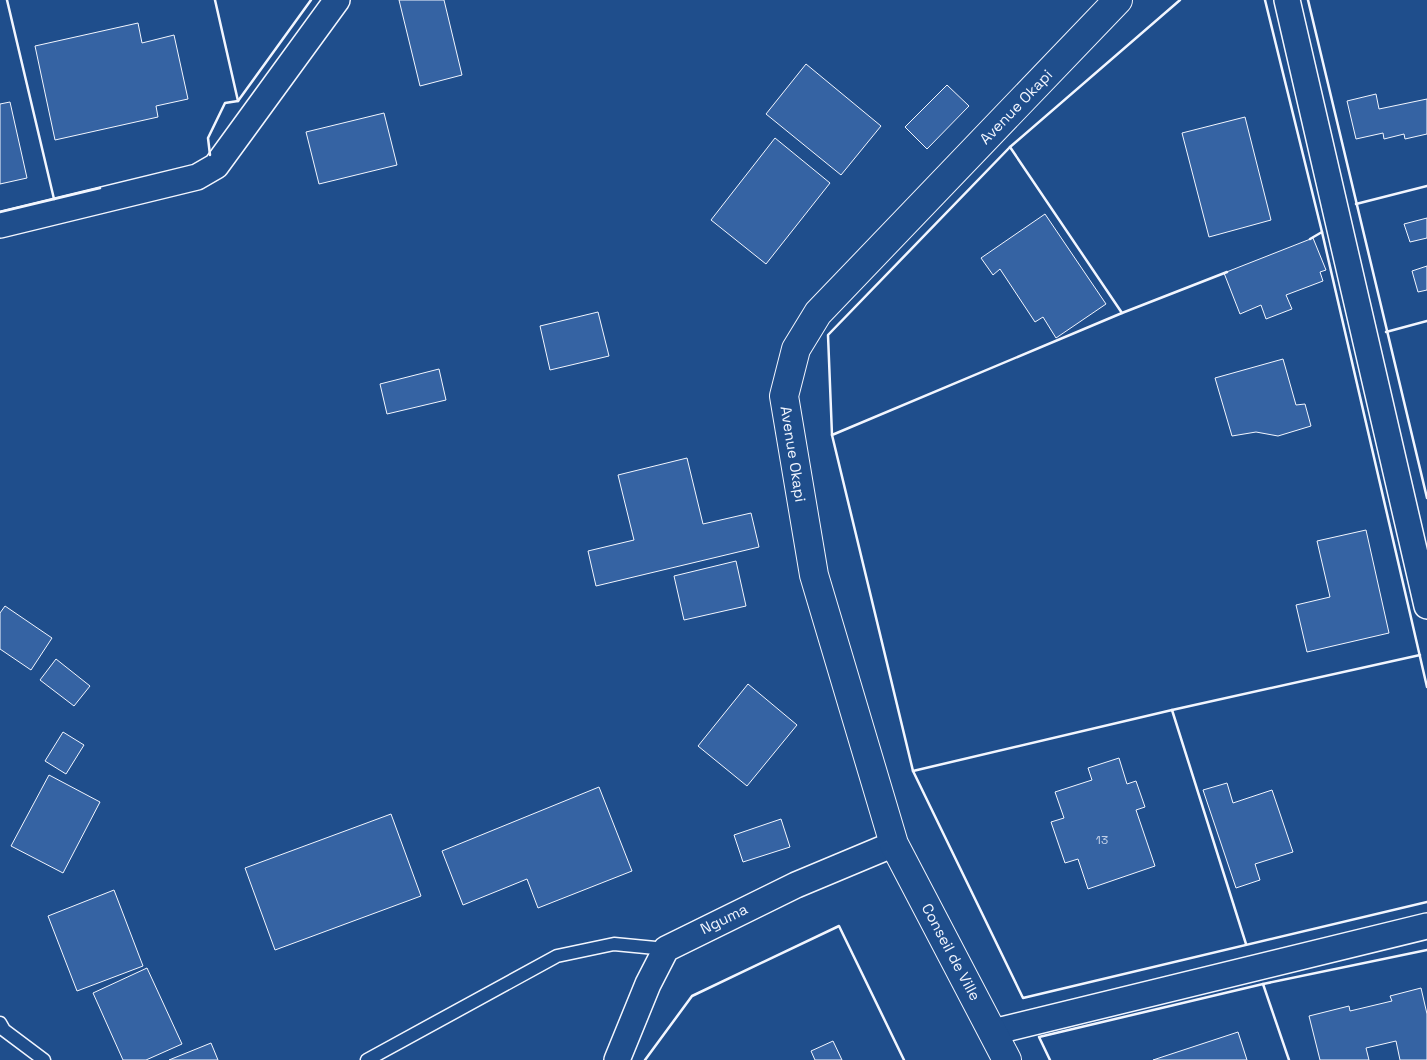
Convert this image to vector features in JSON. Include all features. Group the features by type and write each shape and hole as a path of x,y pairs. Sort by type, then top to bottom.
{"street":[{"path":"0,225 197,177 216,166 337,0"},
{"name":"Avenue Okapi","path":"894,844 814,575 784,396 796,349 818,313 1118,0"},
{"path":"1287,0 1427,606"},
{"name":"Nguma","path":"666,949 788,889 894,844"},
{"name":"Conseil de Ville","path":"894,844 1008,1060"},
{"path":"993,1032 1427,926"},
{"path":"617,1060 648,984 666,949"}],"lane":[{"path":"367,1060 557,956 614,944 666,949"},
{"path":"0,1022 4,1030 44,1060"}],"building":[{"path":"399,0 444,0 462,75 420,86"},
{"path":"138,23 142,43 174,35 188,99 156,106 158,117 55,140 35,46"},
{"path":"806,64 881,126 841,175 766,114"},
{"path":"947,85 969,106 927,149 905,127"},
{"path":"1376,94 1379,109 1427,99 1427,134 1405,139 1404,134 1384,139 1383,133 1356,139 1347,101"},
{"path":"10,102 27,178 0,184 0,104"},
{"path":"384,113 397,165 319,184 306,132"},
{"path":"1245,117 1271,220 1209,237 1182,133"},
{"path":"775,138 830,183 766,264 711,220"},
{"path":"1045,214 1106,304 1056,338 1043,317 1035,322 1000,269 993,275 981,258"},
{"path":"1427,218 1427,238 1410,242 1404,224"},
{"path":"1313,238 1326,270 1320,272 1323,281 1286,295 1292,309 1266,319 1261,305 1240,314 1224,273"},
{"path":"1427,266 1427,290 1418,292 1412,271"},
{"path":"598,312 609,356 550,370 540,326"},
{"path":"1283,359 1296,405 1305,404 1311,426 1278,436 1256,432 1232,436 1215,378"},
{"path":"439,369 446,400 387,414 380,384"},
{"path":"687,458 703,524 751,513 759,547 596,586 588,551 634,540 618,475"},
{"path":"1366,530 1389,633 1307,652 1296,605 1330,597 1317,541"},
{"path":"736,561 746,606 684,620 674,576"},
{"path":"5,606 52,638 31,670 0,649 0,613"},
{"path":"56,659 90,686 74,706 40,680"},
{"path":"748,684 797,725 747,786 698,746"},
{"path":"63,732 84,745 66,774 45,761"},
{"path":"1119,758 1127,784 1136,781 1145,807 1136,810 1155,866 1088,889 1078,859 1065,863 1051,822 1064,818 1055,792 1092,780 1088,768"},
{"path":"49,775 100,802 63,873 11,846"},
{"path":"1227,783 1233,803 1272,790 1293,852 1255,864 1260,880 1236,888 1203,790"},
{"path":"599,787 632,871 538,908 527,879 463,905 442,851"},
{"path":"391,814 421,896 275,950 245,868"},
{"path":"781,819 790,847 743,862 734,835"},
{"path":"114,890 143,966 77,991 48,916"},
{"path":"147,968 182,1044 146,1060 123,1060 93,993"},
{"path":"1421,988 1427,1014 1427,1060 1400,1060 1396,1041 1366,1048 1369,1060 1320,1060 1309,1016 1349,1006 1350,1011 1392,1001 1390,996"},
{"path":"1238,1032 1247,1060 1153,1060"},
{"path":"833,1041 842,1060 815,1060 811,1051"},
{"path":"211,1043 218,1060 169,1060"}],"wall":[{"path":"7,0 54,199"},
{"path":"215,0 238,101"},
{"path":"210,155 208,138 225,103 238,101 311,0"},
{"path":"832,435 828,335 1010,147 1180,0"},
{"path":"1265,0 1322,232"},
{"path":"1308,0 1427,498"},
{"path":"1010,147 1122,313"},
{"path":"1356,204 1427,186"},
{"path":"0,212 100,188"},
{"path":"1310,239 1322,232 1427,687"},
{"path":"1227,272 1122,313 832,435 913,771 1023,998 1427,902"},
{"path":"1386,332 1427,321"},
{"path":"913,771 1172,710 1420,655"},
{"path":"1172,710 1246,944"},
{"path":"645,1060 692,996 839,926 904,1060"},
{"path":"1050,1060 1039,1037 1263,984 1427,950"},
{"path":"1263,984 1289,1060"}]}
